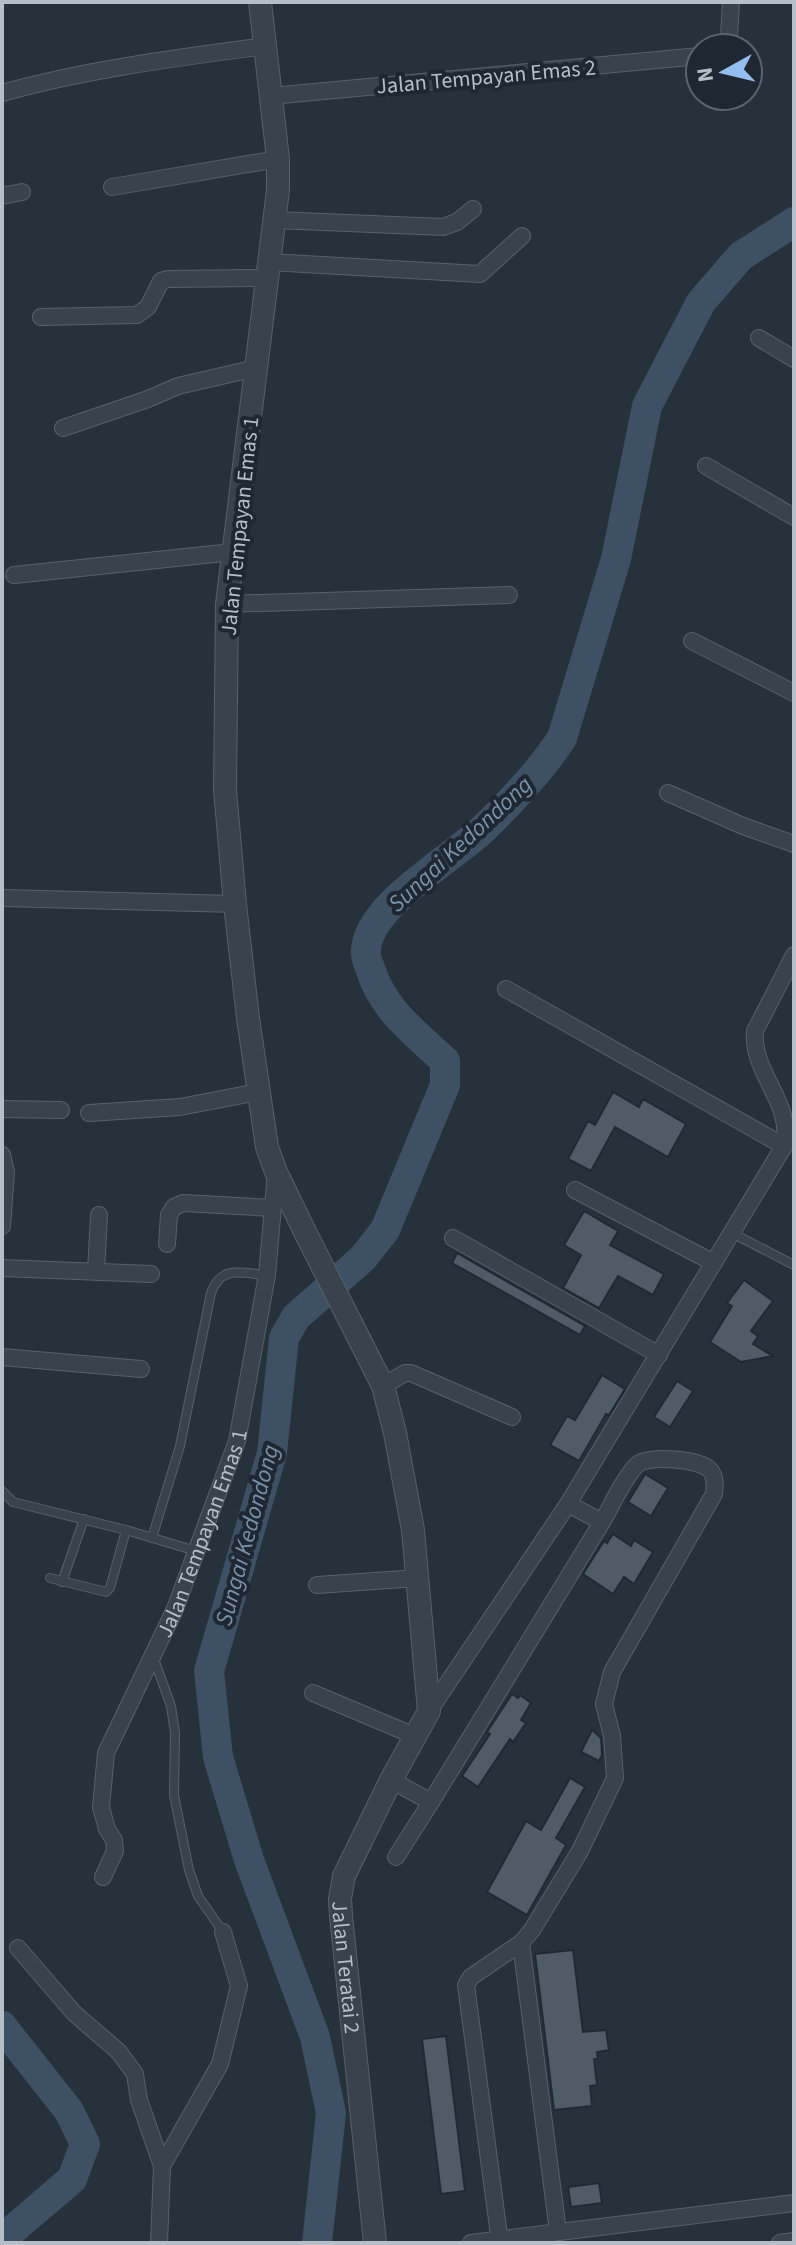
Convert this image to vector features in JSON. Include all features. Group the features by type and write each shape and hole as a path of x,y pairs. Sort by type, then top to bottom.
{"street":[{"name":"Jalan Tempayan Emas 1","path":"260,2 278,159 275,220 227,604 225,790 235,904 267,1147 304,1230 383,1386 395,1433 413,1530 429,1711"},
{"path":"729,32 731,2"},
{"path":"2,93 105,68 265,46"},
{"name":"Jalan Tempayan Emas 2","path":"271,96 684,57"},
{"path":"112,187 278,159"},
{"path":"2,196 22,192"},
{"path":"275,220 443,227 457,222 473,209"},
{"path":"41,317 137,315 148,307 161,281 168,279 268,270 480,274 522,236"},
{"path":"759,338 794,359"},
{"path":"63,428 178,386 256,368"},
{"path":"706,466 794,517"},
{"path":"14,575 233,552"},
{"path":"227,604 509,595"},
{"path":"692,641 794,693"},
{"path":"668,793 743,826 794,844"},
{"path":"2,898 235,904"},
{"path":"429,1711 568,1504 784,1146 787,1135 785,1114 756,1055 754,1043 755,1031 794,955"},
{"path":"506,989 784,1146"},
{"path":"89,1113 180,1107 258,1092"},
{"path":"2,1109 61,1110"},
{"path":"2,1155 6,1172 2,1226"},
{"name":"Jalan Tempayan Emas 1","path":"103,1877 115,1851 101,1807 106,1753 153,1659 237,1441 267,1275 276,1172"},
{"path":"575,1190 714,1263"},
{"path":"167,1244 169,1215 174,1207 183,1203 272,1208"},
{"path":"96,1271 99,1215"},
{"path":"453,1238 659,1355"},
{"path":"2,1268 151,1274"},
{"path":"2,1357 141,1369"},
{"path":"383,1386 405,1373 411,1373 512,1417"},
{"path":"396,1857 635,1468 644,1461 656,1459 692,1462 706,1467 714,1477 714,1494 612,1672 607,1687 604,1704 614,1746 615,1778 580,1851 532,1930 521,1943 471,1977 466,1985 500,2241"},
{"path":"568,1504 602,1522"},
{"path":"317,1585 418,1578"},
{"path":"313,1693 415,1736"},
{"name":"Jalan Teratai 2","path":"375,2243 340,1899 344,1876 429,1711"},
{"path":"391,1780 431,1802"},
{"path":"162,2166 220,2064 239,1986 223,1932"},
{"path":"521,1943 558,2232"},
{"path":"18,1948 74,2013 119,2052 135,2074 139,2100 162,2166 159,2243"},
{"path":"471,2243 794,2203"},
{"path":"780,2243 794,2241"}],"lane":[{"path":"731,1232 794,1265"},
{"path":"152,1538 180,1446 216,1280 224,1274 267,1275"},
{"path":"2,1491 13,1502 126,1530 196,1552"},
{"path":"62,1582 84,1519"},
{"path":"50,1578 106,1592 110,1588 126,1530"},
{"path":"153,1659 171,1706 175,1733 174,1795 189,1870 198,1896 223,1932"}],"building":[{"path":"613,1092 639,1107 643,1099 686,1124 668,1157 615,1127 591,1171 568,1159 588,1121 595,1125"},
{"path":"584,1211 618,1231 610,1245 664,1274 653,1295 618,1276 599,1308 563,1288 581,1255 564,1245"},
{"path":"457,1253 585,1326 580,1335 452,1263"},
{"path":"744,1280 773,1301 751,1331 758,1336 753,1344 773,1356 741,1362 710,1342 732,1306 727,1303"},
{"path":"602,1375 625,1389 609,1415 606,1414 579,1461 550,1445 567,1416 575,1420"},
{"path":"677,1381 693,1391 670,1427 654,1417"},
{"path":"645,1474 668,1488 651,1516 628,1502"},
{"path":"613,1534 631,1546 634,1540 653,1552 634,1584 624,1577 613,1594 583,1574 604,1541 607,1543"},
{"path":"512,1694 518,1698 520,1695 531,1703 521,1720 526,1723 513,1742 510,1739 478,1787 462,1776"},
{"path":"592,1730 601,1738 602,1755 599,1761 581,1752"},
{"path":"570,1778 585,1787 556,1838 566,1845 527,1915 487,1892 526,1821 541,1830"},
{"path":"573,1950 583,2032 606,2030 609,2050 597,2052 598,2059 594,2059 597,2085 590,2086 592,2106 554,2110 535,1954"},
{"path":"446,2036 465,2191 441,2194 422,2039"},
{"path":"599,2183 602,2203 571,2207 568,2187"}],"waterway":[{"name":"Sungai Kedondong","path":"317,2243 331,2113 315,2037 249,1860 218,1757 209,1671 272,1453 284,1338 296,1317 363,1258 385,1230 445,1085 445,1061 391,1008 376,983 367,959 370,933 395,900 482,830 525,786 562,738 616,559 647,406 701,302 741,256 794,222"},
{"path":"2,2026 69,2111 85,2144 72,2179 2,2239"}]}
